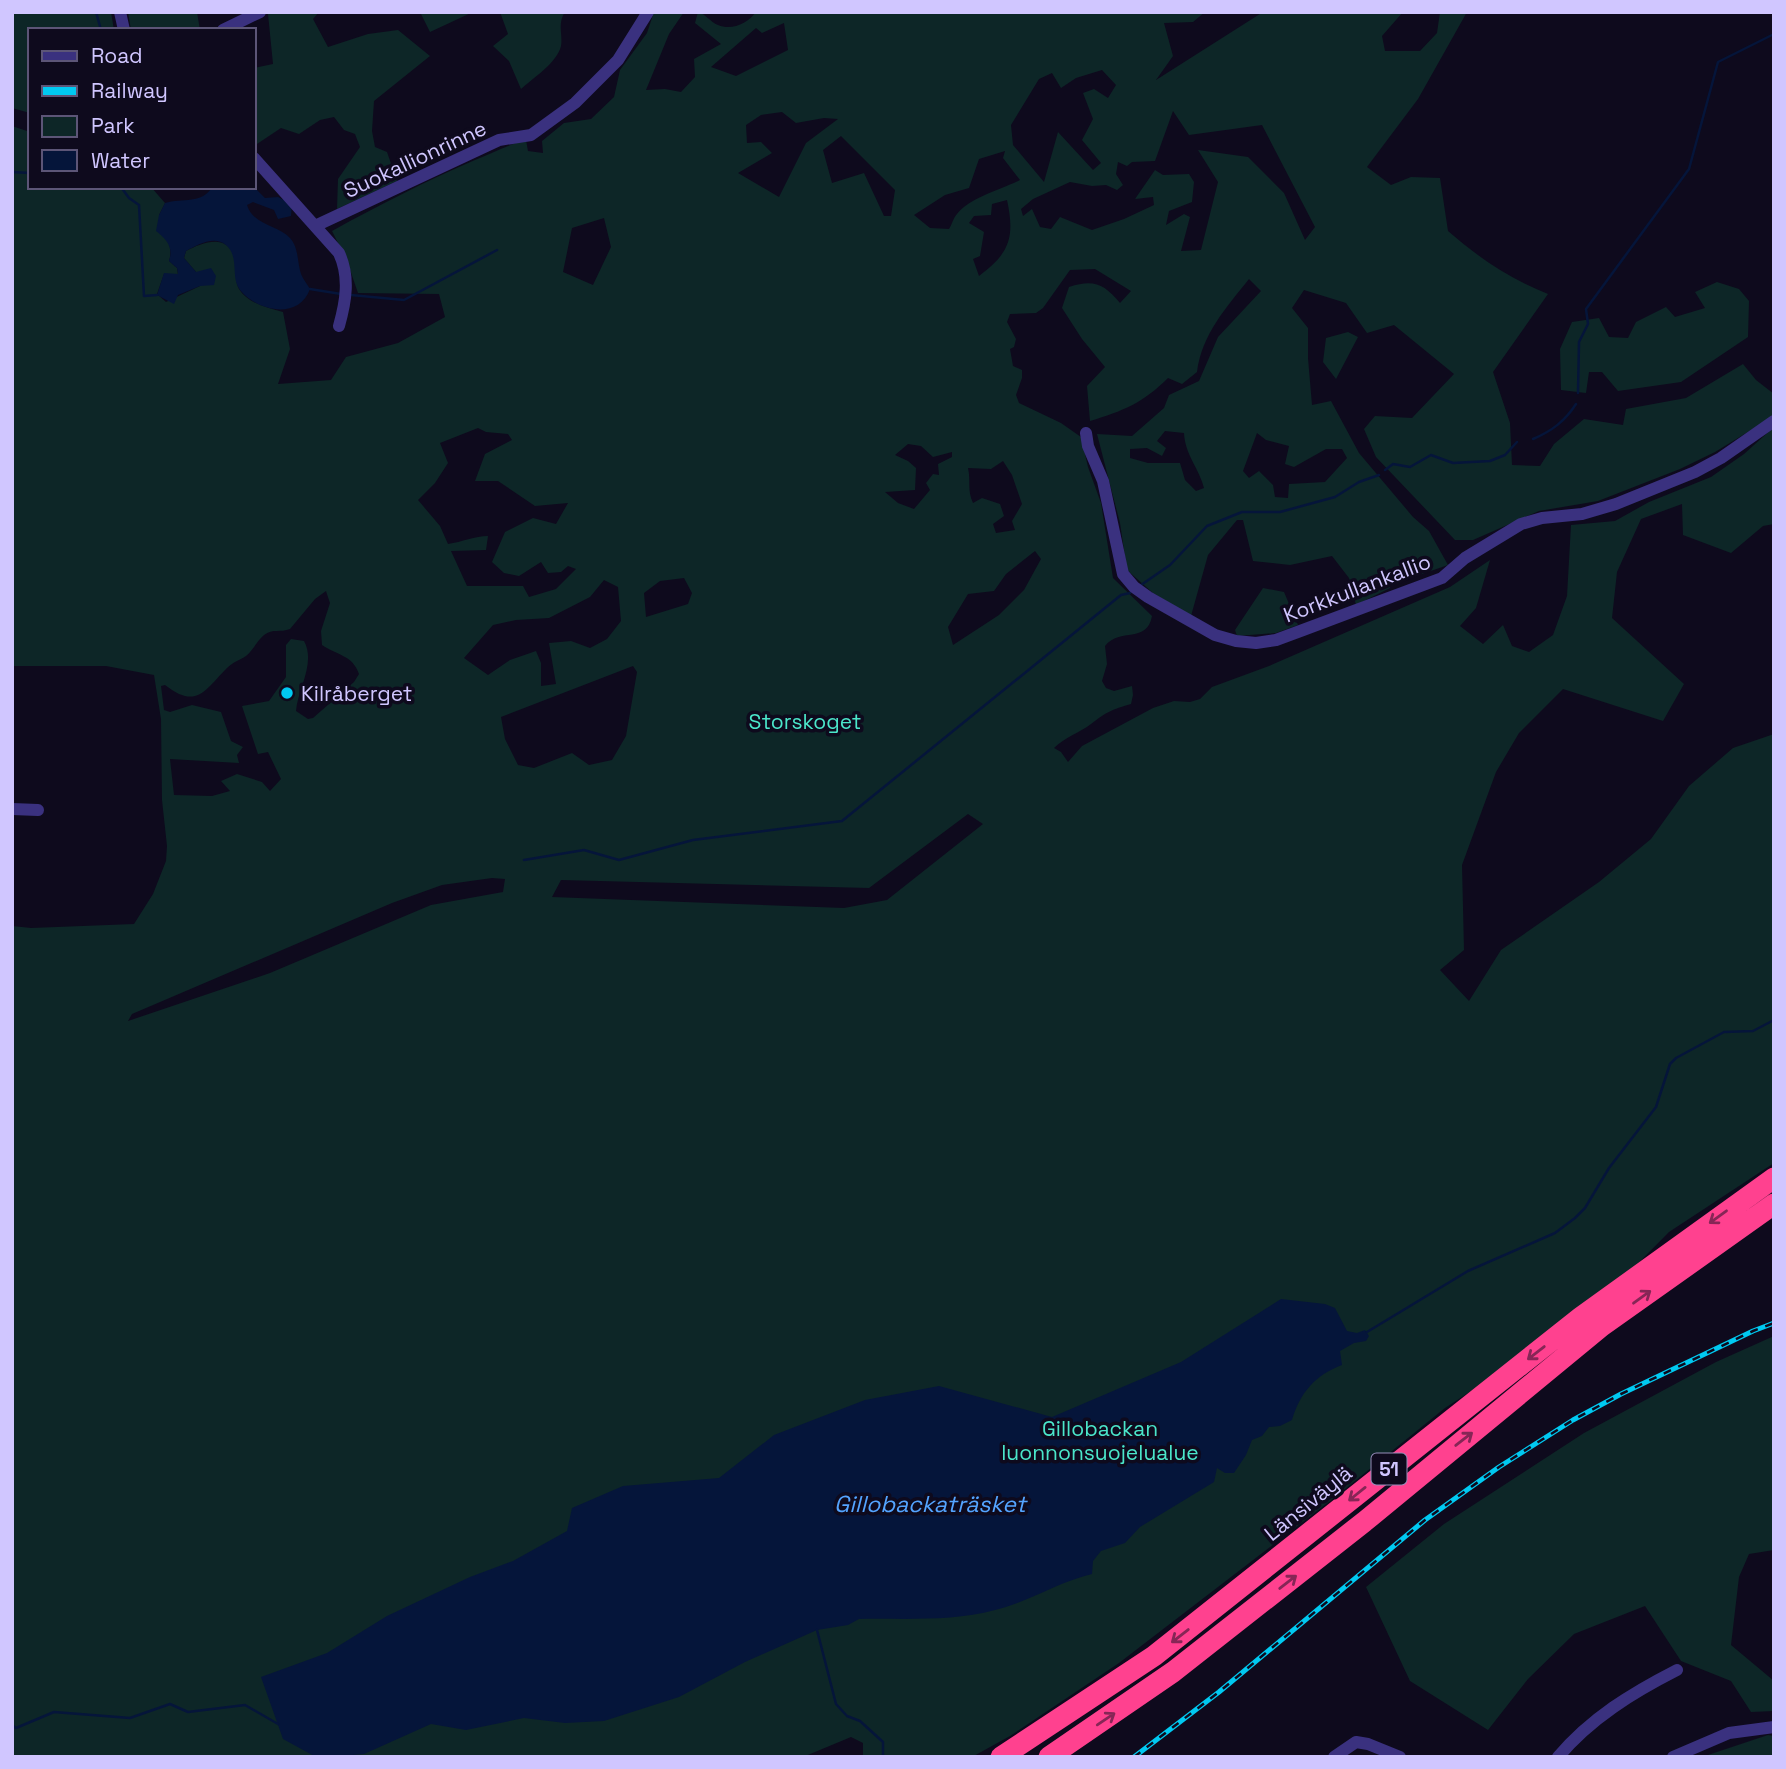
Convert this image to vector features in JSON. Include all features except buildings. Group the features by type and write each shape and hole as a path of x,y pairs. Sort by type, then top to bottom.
{"highway":[{"name":"Länsiväylä","path":"1001,1757 1154,1656 1581,1317 1774,1178"},
{"name":"51","path":"1049,1757 1173,1672 1364,1521 1602,1326 1774,1204"}],"street":[{"path":"227,28 260,12"},
{"name":"Suokallionrinne","path":"315,226 499,140 531,135 542,128 575,103 618,60 648,12"},
{"path":"256,160 339,253 345,266 346,297 339,326"},
{"name":"Korkkullankallio","path":"1086,433 1088,446 1103,481 1123,575 1134,587 1192,624 1215,635 1256,643 1285,637 1441,578 1465,558 1521,524 1542,518 1582,514 1616,504 1695,472 1774,421"},
{"path":"12,809 38,810"},
{"path":"1558,1757 1584,1728 1606,1711 1634,1692 1677,1670"},
{"path":"1673,1757 1729,1733 1774,1727"},
{"path":"1334,1757 1356,1742 1400,1757"}],"green space":[{"path":"12,12 111,12 114,28 28,28 28,112 12,108"},
{"path":"128,12 197,12 200,28 131,28"},
{"path":"319,12 313,19 328,47 368,34 398,30 430,56 374,101 372,131 375,147 387,152 397,181 337,209 338,179 360,147 355,134 344,130 334,117 320,120 299,134 281,128 256,145 256,68 273,64 268,14"},
{"path":"420,12 473,12 430,32"},
{"path":"500,12 565,12 561,21 559,52 550,64 521,89 509,61 493,46 508,34"},
{"path":"654,12 684,12 669,34 646,90 681,92 695,77 694,59 721,44 695,23 698,12 715,24 729,27 744,23 756,12 1205,12 1193,22 1164,23 1173,56 1156,80 1263,12 1403,12 1382,36 1385,51 1420,51 1437,33 1440,12 1467,12 1418,99 1367,167 1391,185 1411,177 1440,178 1448,231 1495,267 1548,294 1493,372 1510,423 1512,465 1540,466 1554,444 1584,419 1623,425 1626,409 1686,398 1743,364 1756,380 1774,394 1774,416 1715,452 1680,469 1598,501 1539,511 1473,540 1455,540 1376,457 1364,429 1375,416 1412,418 1454,374 1394,325 1367,333 1346,303 1304,290 1292,308 1308,328 1312,405 1331,401 1359,453 1413,517 1429,531 1448,565 1405,580 1390,581 1390,588 1356,605 1349,578 1332,556 1290,565 1253,561 1243,520 1237,520 1208,555 1191,616 1153,593 1127,570 1120,523 1097,434 1132,436 1164,408 1169,395 1199,381 1218,337 1261,291 1249,279 1210,334 1197,372 1182,384 1168,378 1132,405 1090,421 1087,386 1105,367 1062,308 1069,287 1085,283 1103,287 1120,303 1131,291 1095,269 1070,270 1043,308 1036,313 1010,314 1007,322 1016,339 1014,347 1010,349 1013,366 1022,370 1016,395 1019,403 1061,423 1081,437 1101,503 1113,578 1152,616 1145,630 1118,637 1105,646 1107,664 1102,681 1106,688 1114,691 1132,686 1131,704 1106,714 1054,748 1061,752 1068,762 1082,746 1153,708 1174,701 1190,702 1200,699 1212,687 1269,666 1450,587 1490,560 1476,608 1460,626 1483,644 1503,625 1512,646 1529,652 1553,635 1567,596 1571,525 1615,521 1649,502 1711,477 1744,454 1774,427 1774,524 1763,526 1731,553 1683,535 1682,504 1641,519 1617,572 1612,618 1684,684 1663,721 1563,689 1519,733 1496,772 1462,865 1464,950 1440,970 1469,1001 1501,950 1599,882 1651,839 1689,786 1733,748 1774,734 1774,1163 1669,1232 1586,1316 1445,1408 1334,1498 1119,1663 1010,1736 972,1757 863,1757 863,1743 851,1737 803,1757 12,1757 12,926 31,928 134,924 153,894 166,861 167,846 162,800 161,719 154,675 106,666 12,666 12,126 28,131 28,189 153,189 165,203 159,215 169,244 169,261 177,268 178,275 164,274 157,294 166,302 200,286 196,272 184,258 186,251 208,243 222,243 232,252 237,283 243,294 258,304 283,312 290,349 278,384 331,380 346,357 398,343 445,317 439,294 358,293 347,261 332,231 421,185 513,144 526,140 528,151 543,153 542,141 564,123 591,119 614,97 620,70 647,33","holes":["784,23 788,50 736,76 711,67 756,28 762,33","1102,70 1116,85 1108,98 1094,89 1083,93 1093,119 1082,140 1101,163 1093,170 1058,132 1044,182 1013,145 1011,125 1039,79 1052,73 1061,88 1076,78","1173,111 1189,135 1262,125 1315,227 1305,240 1284,193 1248,157 1198,150 1218,182 1201,250 1181,251 1190,217 1184,214 1166,225 1169,211 1192,202 1194,182 1189,174 1163,175 1155,170 1135,199 1153,197 1154,205 1092,230 1060,217 1051,229 1040,227 1032,209 1023,216 1021,209 1033,199 1070,182 1092,186 1106,185 1117,190 1123,185 1116,174 1118,162 1127,166 1132,162 1155,161","782,112 796,123 824,118 838,119 806,143 779,197 738,173 772,153 761,142 747,143 746,125 761,115","841,136 895,190 891,216 884,216 864,173 832,183 823,150","1005,151 1003,158 1020,180 969,203 962,208 949,229 930,228 914,215 945,195 969,188 979,159","1007,200 1010,224 1008,243 998,260 979,276 973,259 980,256 984,232 969,223 974,216 991,215 992,204","604,218 611,247 593,285 563,272 572,228","478,428 486,432 508,434 512,440 485,454 475,481 498,481 535,506 568,503 556,524 533,518 505,532 492,562 504,573 519,576 541,562 548,573 561,572 568,566 576,569 556,589 529,597 523,586 467,586 451,551 486,550 488,536 448,544 440,526 418,500 435,483 448,463 440,443","1165,431 1184,433 1187,448 1204,488 1196,491 1185,480 1180,463 1148,463 1130,458 1130,449 1147,448 1162,456 1166,448 1157,441","1257,433 1266,440 1289,446 1285,464 1294,467 1326,449 1342,449 1347,458 1325,482 1289,484 1288,498 1275,497 1273,485 1259,471 1249,478 1243,471","908,444 921,446 933,457 952,452 952,457 938,464 939,475 933,474 926,483 930,490 914,509 898,503 885,492 915,490 916,468 895,455","1003,461 1012,475 1022,504 1012,521 1015,530 996,533 993,524 1004,516 1000,504 982,498 973,503 968,468 991,469","1035,551 1041,559 1024,590 999,615 953,645 948,627 968,594 994,591 1006,574","684,578 692,593 688,604 646,617 644,593 660,581","604,580 618,587 621,621 607,639 590,648 571,641 549,643 556,684 541,686 541,663 536,651 510,660 488,675 464,658 493,625 516,620 549,618 590,597","326,591 330,603 321,631 322,645 353,663 359,674 354,682 313,718 308,719 296,711 308,658 304,641 291,639 286,645 286,677 269,701 242,706 258,754 268,752 281,779 270,791 262,782 237,774 221,781 230,791 212,796 174,795 170,759 239,763 237,755 243,747 231,741 221,712 192,705 170,712 164,710 161,686 165,685 185,696 200,694 229,666 246,656 264,635 290,629 315,599","633,666 637,672 626,736 612,760 589,765 572,753 534,768 518,765 505,739 501,717","968,814 983,824 887,900 844,908 552,897 561,880 869,888","492,878 505,879 503,892 431,905 270,973 128,1021 132,1014 392,903 442,885"]},
{"path":"1717,282 1739,289 1749,301 1748,337 1681,382 1618,391 1602,372 1589,372 1586,393 1561,390 1560,349 1572,322 1599,318 1609,337 1628,338 1636,322 1666,307 1675,317 1705,308 1695,292"},
{"path":"1348,332 1358,337 1336,379 1323,362 1326,338"},
{"path":"1263,588 1284,592 1298,625 1276,633 1237,636 1235,630"},
{"path":"1774,1336 1774,1550 1749,1554 1739,1577 1731,1645 1774,1681 1774,1711 1751,1712 1731,1681 1681,1661 1645,1606 1574,1634 1528,1679 1488,1730 1410,1681 1366,1587 1444,1524 1584,1433 1716,1362"},
{"path":"1768,1735 1774,1736 1774,1757 1702,1757"}],"water":[{"path":"210,189 256,189 265,198 278,197 292,204 291,216 278,219 274,210 253,202 247,205 255,217 285,234 293,242 301,274 310,289 305,299 288,309 278,309 267,308 248,298 237,285 233,255 226,245 216,241 206,242 186,251 184,258 196,272 211,268 216,276 214,285 200,286 178,295 174,304 157,295 164,273 178,274 177,268 169,261 168,244 156,231 159,215 165,203 198,198"},
{"name":"Gillobackaträsket","path":"1281,1299 1325,1304 1335,1308 1347,1331 1357,1333 1365,1330 1369,1336 1366,1341 1354,1343 1340,1351 1342,1365 1324,1374 1310,1386 1299,1401 1292,1420 1280,1426 1269,1427 1262,1436 1252,1440 1234,1473 1225,1473 1217,1468 1214,1482 1140,1527 1125,1543 1101,1551 1093,1561 1092,1574 1020,1602 978,1614 927,1619 859,1619 848,1625 817,1630 745,1662 679,1697 604,1721 565,1723 524,1718 466,1730 431,1724 364,1754 332,1757 316,1757 283,1739 261,1677 327,1653 387,1616 470,1577 513,1561 567,1531 572,1508 623,1486 719,1478 774,1435 865,1400 939,1386 1052,1417 1181,1362"}],"waterway":[{"path":"96,12 100,28"},
{"path":"1578,393 1579,342 1588,324 1586,309 1689,169 1718,62 1774,34"},
{"path":"12,172 28,173"},
{"path":"122,189 139,205 144,296 157,295"},
{"path":"351,295 404,300 497,250"},
{"path":"310,289 341,294"},
{"path":"1533,439 1558,425 1576,404"},
{"path":"1385,470 1393,464 1410,467 1431,455 1453,463 1490,461 1505,455 1517,442"},
{"path":"1141,585 1170,565 1207,526 1242,512 1280,512 1335,497 1359,482 1379,475"},
{"path":"524,860 584,850 619,860 693,840 842,821 1121,595 1130,593"},
{"path":"1367,1332 1468,1271 1555,1233 1575,1218 1585,1208 1609,1168 1656,1107 1670,1064 1676,1058 1724,1032 1753,1031 1774,1020"},
{"path":"817,1630 836,1704 847,1716 860,1721 883,1742 883,1757"},
{"path":"12,1725 16,1728 54,1712 130,1718 170,1704 188,1712 245,1705 278,1724"}],"railway":[{"path":"1134,1757 1219,1692 1425,1520 1499,1467 1573,1420 1621,1394 1774,1323"}],"place":[{"name":"Kilråberget","path":"287,693"}],"park label":[{"name":"Storskoget","path":"805,721"},
{"name":"Gillobackan luonnonsuojelualue","path":"1100,1440"}]}
